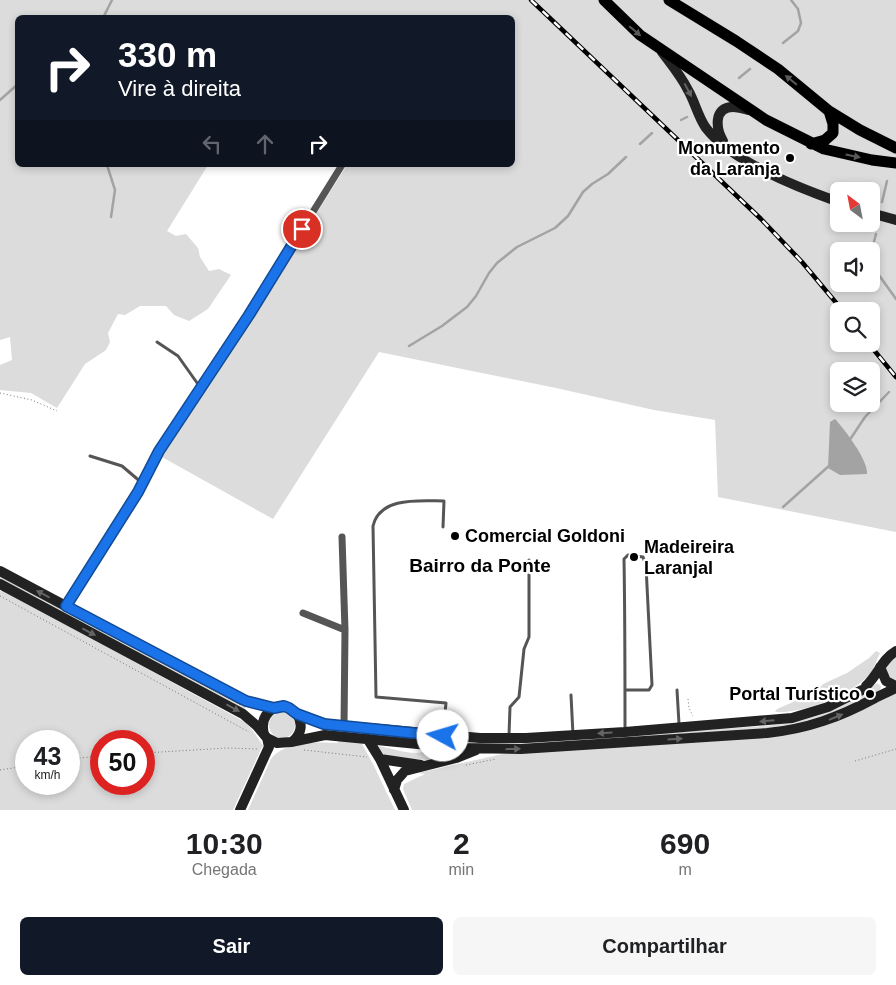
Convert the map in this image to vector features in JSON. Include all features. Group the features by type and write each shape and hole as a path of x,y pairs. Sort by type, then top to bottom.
{"main road":[{"path":"604,0 612,5 640,35 749,110 811,144 842,154 896,163"},
{"path":"669,0 736,41 778,70 829,111 860,130 896,148"},
{"path":"661,49 688,90 705,127 726,147 780,178 830,198"},
{"path":"726,147 717,125 720,114 731,107 749,110"},
{"path":"811,144 825,140 833,133 833,124 829,111"},
{"path":"880,216 896,220"},
{"path":"0,571 242,700 274,708"},
{"path":"1,589 243,714 258,726 265,736 274,742 286,743 325,735 479,749 526,749 782,732 834,718 896,687 886,680 880,667"},
{"path":"297,714 324,724 443,736 510,738 625,732 779,720 804,715 843,701 864,688 886,658 896,651"},
{"path":"240,810 267,751 268,747 262,726 264,719 268,712 274,708 284,706 293,710 297,714 301,728 296,738 267,751"},
{"path":"367,738 380,759 404,810"},
{"path":"394,790 397,780 403,773 456,758 479,749"},
{"path":"380,759 426,766"}],"street":[{"path":"66,606 142,484 159,451 249,315 341,167"},
{"path":"342,537 345,630 344,726"},
{"path":"303,614 345,630"}],"lane":[{"path":"157,342 178,356 200,387"},
{"path":"90,456 122,466 142,484"},
{"path":"443,736 446,703 376,697 373,526 374,521 384,510 399,503 408,501 444,501 444,527"},
{"path":"625,690 649,690 652,688 646,566 643,557 628,555 624,559 625,732"},
{"path":"510,738 510,707 519,697 524,649 529,637 529,560"},
{"path":"677,690 680,728"},
{"path":"571,695 573,735"}],"path":[{"path":"0,393 25,398 57,411"},
{"path":"1,589 250,732"},
{"path":"688,699 689,708 698,726"},
{"path":"155,752 227,748 263,749 267,751"},
{"path":"302,749 346,753 380,759"},
{"path":"855,761 896,749"},
{"path":"0,770 15,768"}],"shaded area":[{"path":"0,0 896,0 896,532 718,497 715,420 654,410 379,352 273,519 162,457 346,167 515,167 515,15 15,15 15,167 207,167 167,231 176,236 186,234 198,248 200,257 209,271 219,269 231,275 208,309 189,321 174,315 166,306 140,306 125,315 118,314 108,333 110,342 106,350 85,364 57,408 31,393 0,390 0,365 12,360 10,337 0,340"},
{"path":"835,419 860,453 867,474 840,475 828,468 830,422"},
{"path":"0,576 246,707 244,709 0,579"},
{"path":"0,591 4,591 245,722 264,747 262,747 233,810 0,810"},
{"path":"876,651 880,653 872,672 851,689 826,702 799,710 775,712 777,709 816,692 823,684 847,673"},
{"path":"896,654 896,680 888,675 886,666"},
{"path":"877,683 881,686 880,690 851,705 811,720 765,728 526,745 459,744 324,731 324,728 526,742 764,726 795,722 824,714 852,701"},
{"path":"896,691 896,810 412,810 403,789 404,784 425,774 418,773 507,753 768,736"},
{"path":"282,712 291,716 295,725 291,734 282,738 273,734 269,725 273,716"},
{"path":"341,739 361,742 395,810 248,810 271,759 277,753 301,744 337,743"},
{"path":"377,746 414,753 425,751 456,754 427,760 389,757 380,752"}],"waterway":[{"path":"104,15 112,0"},
{"path":"783,43 798,31 801,23 798,9 791,0"},
{"path":"739,78 750,69"},
{"path":"0,100 15,87"},
{"path":"681,120 687,117"},
{"path":"640,144 652,133"},
{"path":"409,346 442,326 467,307 497,263 517,247 555,228 568,216 583,192 608,174 626,157"},
{"path":"108,167 115,190 111,217"},
{"path":"882,202 887,181"},
{"path":"874,242 876,234"},
{"path":"880,277 896,299"},
{"path":"849,441 865,417 889,392"},
{"path":"783,507 830,465"}],"railway":[{"path":"531,0 761,219 802,262 835,302"},
{"path":"876,352 896,377"}],"place":[{"name":"Monumento da Laranja","path":"790,158"},
{"name":"Comercial Goldoni","path":"455,536"},
{"name":"Madeireira Laranjal","path":"634,557"},
{"name":"Portal Turístico","path":"870,694"}],"district":[{"name":"Bairro da Ponte","path":"480,565"}],"route":[{"path":"302,229 249,315 159,451 138,492 66,606 242,700 274,708 284,706 297,714 324,724 443,736"}]}
